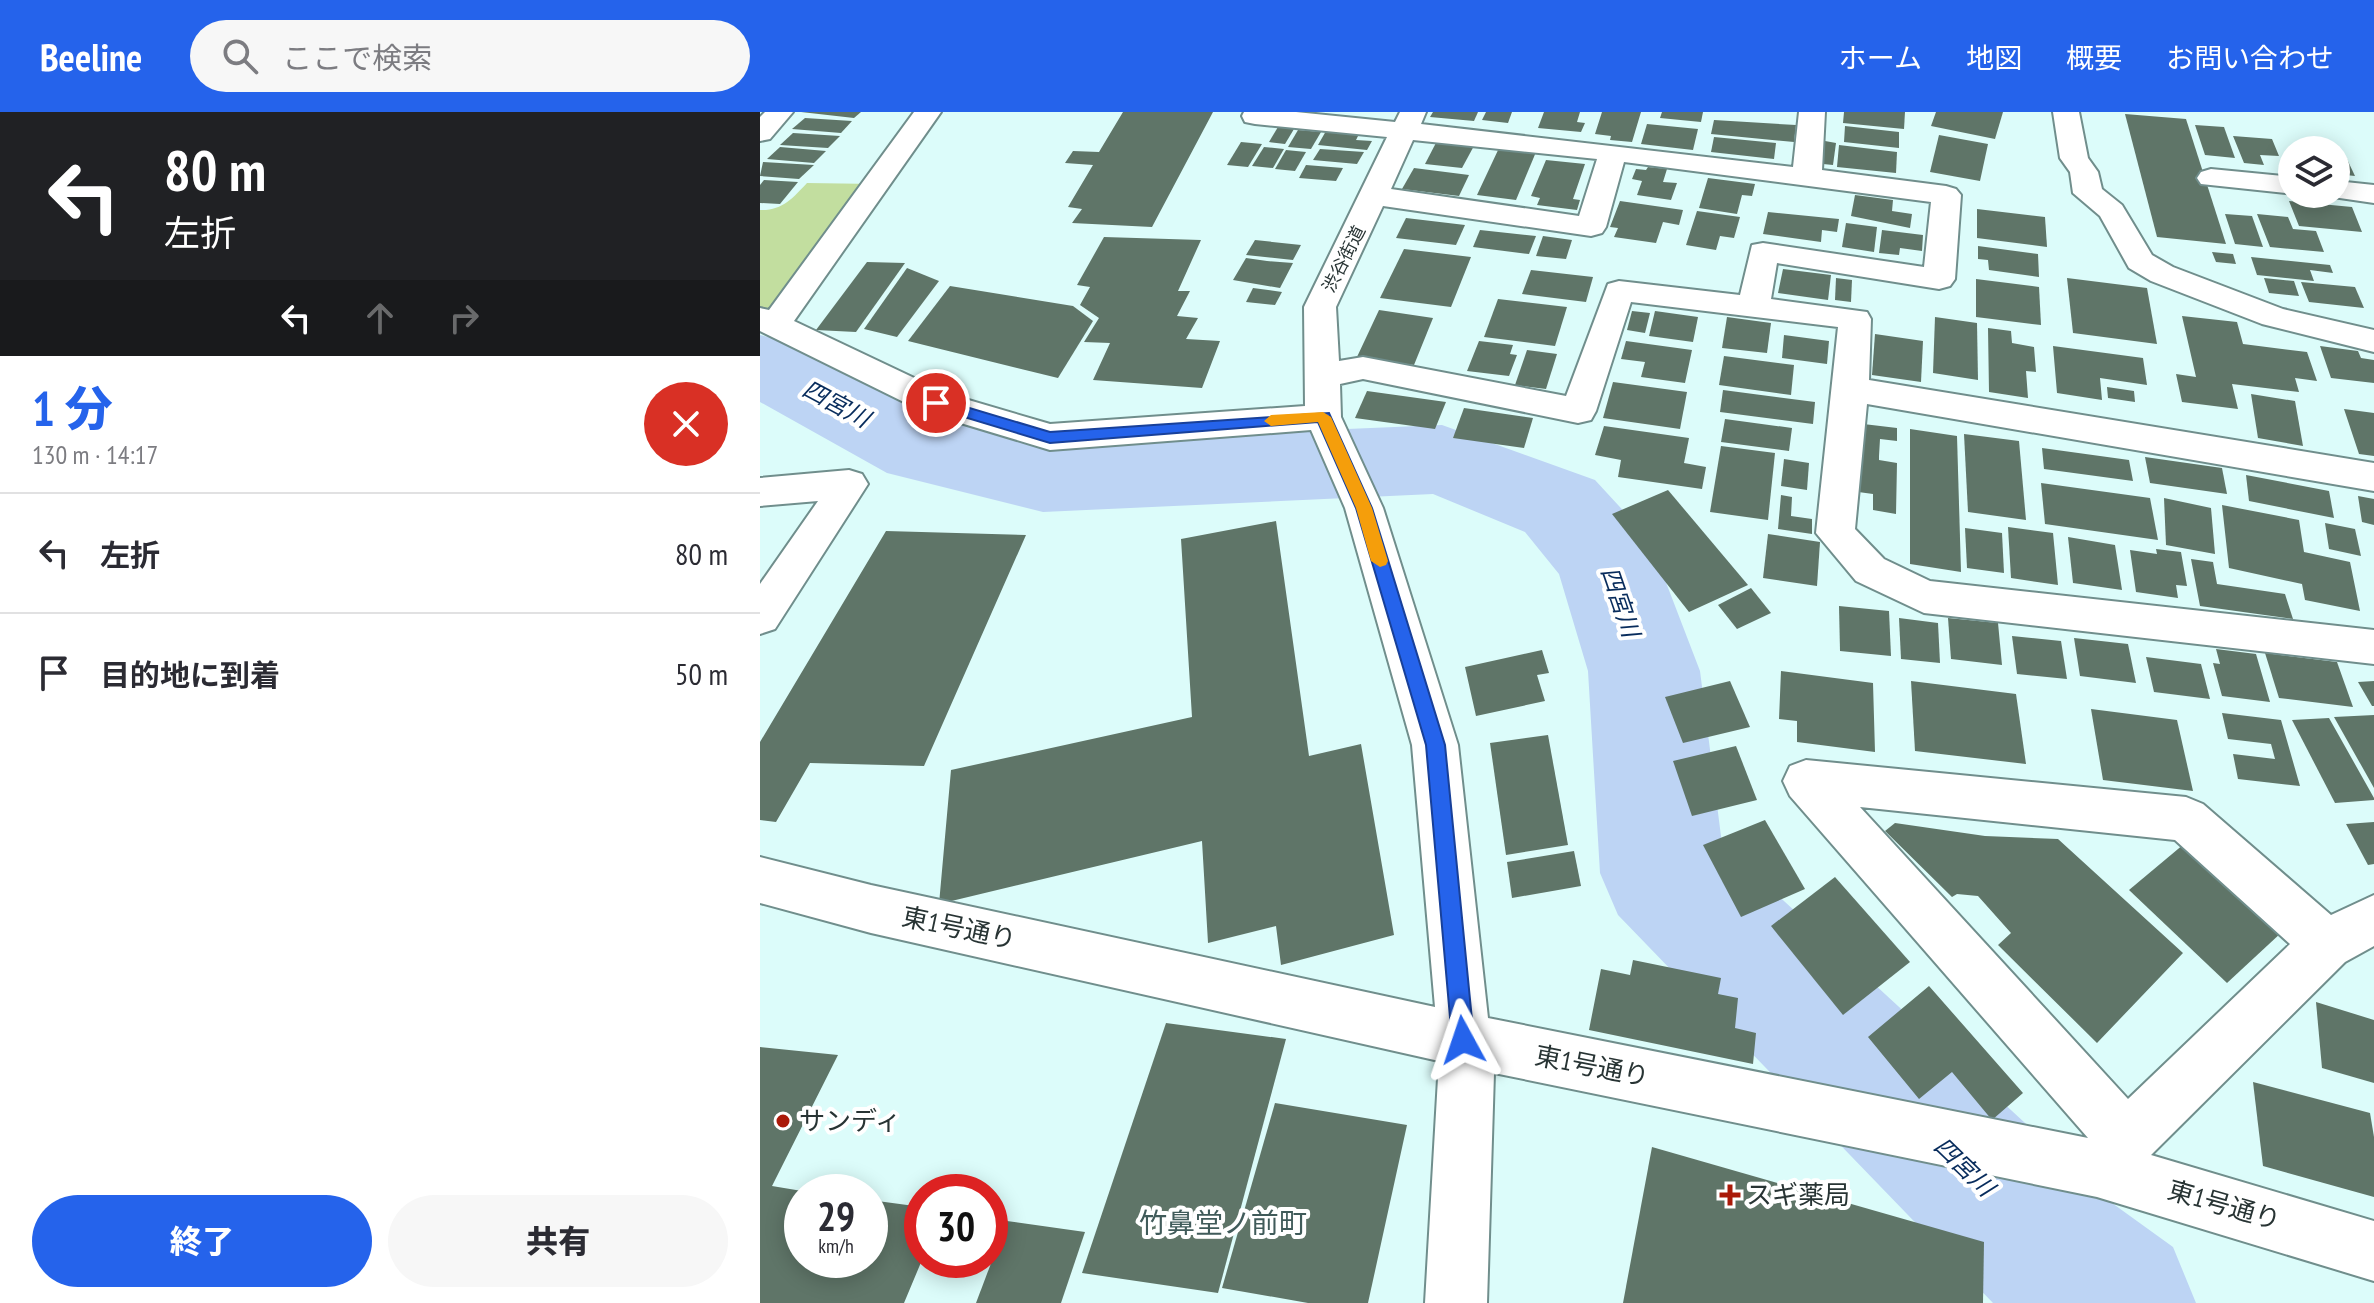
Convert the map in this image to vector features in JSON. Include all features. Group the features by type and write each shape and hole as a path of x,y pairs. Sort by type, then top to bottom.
{"street":[{"path":"760,133 780,112"},
{"path":"928,112 768,321 936,403 1050,437 1323,417 1364,508 1435,745 1467,1069 1456,1303"},
{"path":"1807,175 1812,112"},
{"path":"2066,112 2074,158 2084,172 2088,193 2112,211 2140,261 2162,274 2274,317 2374,341"},
{"path":"1255,116 1410,120 1613,152 1946,195 1939,279 1763,252 1754,305"},
{"name":"渋谷街道","path":"1323,417 1320,307 1410,120"},
{"path":"1376,196 1591,227 1613,152"},
{"path":"2211,178 2278,185"},
{"path":"2350,191 2374,194"},
{"path":"1322,376 1363,368 1578,411 1619,291 1855,319 1851,389 1835,533 1870,570 1924,597 2374,647"},
{"path":"1851,389 2374,477"},
{"path":"760,492 849,484 760,617"},
{"path":"2327,944 2186,819 1806,781 2112,1153 2327,944 2374,919"},
{"name":"東1号通り","path":"760,880 871,909 1463,1040 2112,1153 2374,1251"}],"green space":[{"path":"807,183 876,184 775,325 760,318 760,210 781,206"}],"building":[{"path":"801,112 861,112 854,118"},
{"path":"1123,112 1213,112 1152,227 1072,223 1082,209 1068,207 1093,165 1065,163 1073,151 1099,152"},
{"path":"1433,112 1478,112 1474,121 1430,117"},
{"path":"1486,112 1512,112 1508,123 1482,120"},
{"path":"1544,112 1580,112 1577,122 1585,123 1581,132 1538,128"},
{"path":"1602,112 1641,112 1632,142 1610,140 1611,136 1595,134"},
{"path":"1662,112 1703,112 1701,122 1660,118"},
{"path":"1844,112 1905,112 1904,129 1843,123"},
{"path":"1936,112 2003,112 1995,139 1931,126"},
{"path":"2125,114 2186,119 2226,244 2157,237"},
{"path":"805,118 852,121 841,133 792,129"},
{"path":"1714,120 1796,125 1794,142 1711,134"},
{"path":"1647,124 1698,129 1693,150 1641,144"},
{"path":"2195,125 2224,127 2235,158 2205,155"},
{"path":"1845,126 1899,132 1899,148 1844,142"},
{"path":"1278,127 1294,129 1285,144 1269,142"},
{"path":"1298,130 1321,132 1311,149 1288,147"},
{"path":"1326,131 1359,134 1356,140 1372,141 1367,150 1318,145"},
{"path":"793,133 840,136 828,148 780,145"},
{"path":"1939,135 1988,144 1980,181 1930,172"},
{"path":"2233,136 2272,139 2278,156 2260,155 2264,165 2244,163"},
{"path":"1714,137 1776,143 1774,159 1711,152"},
{"path":"1438,139 1475,144 1462,168 1425,164"},
{"path":"1825,141 1836,143 1833,165 1823,164"},
{"path":"1241,142 1262,144 1248,167 1227,165"},
{"path":"1839,145 1897,152 1896,173 1837,167"},
{"path":"780,147 826,151 814,163 767,159"},
{"path":"1264,147 1284,149 1273,168 1252,166"},
{"path":"1499,148 1536,152 1516,200 1477,195"},
{"path":"1320,149 1364,152 1357,164 1313,160"},
{"path":"1286,150 1306,152 1295,171 1275,169"},
{"path":"1546,160 1585,164 1573,199 1580,200 1577,210 1537,205 1540,198 1531,196"},
{"path":"763,162 814,165 799,179 760,176"},
{"path":"1306,165 1343,168 1336,181 1299,178"},
{"path":"1648,167 1667,169 1663,182 1677,183 1671,200 1637,195 1642,181 1632,179 1636,169 1646,170"},
{"path":"1414,168 1469,175 1459,196 1402,189"},
{"path":"1708,178 1755,184 1752,196 1742,195 1737,214 1699,208"},
{"path":"764,180 798,182 780,204 760,203 760,185"},
{"path":"1855,195 1893,200 1892,211 1912,214 1910,228 1851,216"},
{"path":"1620,201 1683,210 1679,225 1663,222 1656,243 1614,237 1618,228 1610,227"},
{"path":"2350,207 2362,232 2299,226 2292,208"},
{"path":"1977,209 2045,217 2047,247 1977,238"},
{"path":"1697,211 1740,217 1734,238 1720,236 1716,250 1686,245"},
{"path":"1768,212 1839,219 1837,232 1822,230 1821,242 1763,234"},
{"path":"2225,214 2252,216 2263,247 2235,244"},
{"path":"2257,214 2288,217 2293,229 2316,231 2324,252 2270,247"},
{"path":"1406,218 1465,225 1456,245 1396,238"},
{"path":"1846,223 1877,227 1874,252 1842,247"},
{"path":"1480,230 1536,236 1529,254 1473,247"},
{"path":"1882,230 1923,235 1922,251 1900,248 1899,255 1879,253"},
{"path":"1543,236 1572,240 1566,259 1536,256"},
{"path":"1104,237 1201,240 1178,291 1190,291 1177,316 1198,318 1186,339 1220,341 1202,388 1093,380 1110,343 1084,342 1099,318 1080,305 1090,287 1077,285"},
{"path":"1255,240 1301,245 1293,260 1246,255"},
{"path":"1978,246 2038,254 2039,277 1989,270 1988,260 1978,259"},
{"path":"1404,249 1471,257 1451,307 1380,298"},
{"path":"2212,252 2233,254 2236,264 2216,262"},
{"path":"2251,257 2330,265 2333,273 2310,270 2314,281 2257,275"},
{"path":"1246,258 1293,263 1280,288 1233,280"},
{"path":"867,262 905,263 856,332 816,330"},
{"path":"907,268 939,281 897,337 864,329"},
{"path":"1783,269 1831,275 1828,300 1778,293"},
{"path":"1531,270 1593,277 1586,302 1522,294"},
{"path":"1836,278 1852,280 1851,302 1835,300"},
{"path":"2067,278 2147,288 2157,344 2073,333"},
{"path":"2264,278 2294,281 2299,296 2269,293"},
{"path":"1976,279 2039,287 2041,325 1976,317"},
{"path":"2301,282 2355,287 2364,308 2309,302"},
{"path":"950,286 1073,306 1093,321 1058,378 908,341"},
{"path":"1253,288 1282,292 1275,305 1246,302"},
{"path":"1498,299 1567,307 1555,346 1484,337"},
{"path":"1379,310 1433,318 1414,365 1357,357"},
{"path":"1632,311 1650,313 1645,333 1627,330"},
{"path":"1655,311 1698,317 1693,342 1649,336"},
{"path":"2182,316 2237,322 2243,344 2307,352 2317,381 2295,378 2299,392 2232,384 2238,409 2182,402 2176,374 2196,377"},
{"path":"1727,317 1771,323 1767,353 1722,348"},
{"path":"1935,317 1977,323 1978,380 1933,373"},
{"path":"1988,328 2011,331 2012,343 2034,347 2036,372 2026,371 2028,398 1989,392"},
{"path":"1875,334 1923,341 1921,382 1872,375"},
{"path":"1784,335 1829,341 1827,364 1782,358"},
{"path":"1479,341 1513,345 1510,354 1517,355 1509,376 1467,371"},
{"path":"1626,341 1692,350 1685,383 1641,377 1645,362 1621,359"},
{"path":"2053,346 2143,358 2147,385 2100,378 2102,400 2057,393"},
{"path":"2320,346 2358,351 2361,358 2374,360 2374,383 2331,378"},
{"path":"1527,350 1557,354 1546,389 1515,385"},
{"path":"1724,356 1794,365 1791,395 1719,385"},
{"path":"1613,382 1687,392 1680,429 1603,418"},
{"path":"2107,387 2134,391 2135,402 2108,398"},
{"path":"1723,390 1815,402 1813,424 1720,412"},
{"path":"1367,391 1446,402 1435,429 1355,418"},
{"path":"2251,394 2295,401 2303,446 2258,438"},
{"path":"1464,408 1533,418 1524,448 1453,438"},
{"path":"2344,409 2374,413 2374,456 2359,454"},
{"path":"1725,419 1792,428 1789,451 1721,442"},
{"path":"1855,423 1897,428 1897,441 1880,439 1879,456 1879,460 1897,463 1896,514 1873,510 1873,494 1851,491"},
{"path":"1604,426 1689,438 1684,463 1706,467 1702,489 1618,477 1621,460 1595,455"},
{"path":"1910,429 1957,436 1961,572 1910,564"},
{"path":"1964,434 2019,441 2026,520 1968,512"},
{"path":"1721,446 1775,453 1768,520 1710,512"},
{"path":"2042,448 2129,460 2133,481 2044,469"},
{"path":"2145,457 2222,468 2227,494 2150,483"},
{"path":"1784,459 1809,463 1807,490 1781,486"},
{"path":"2246,475 2329,491 2334,518 2249,501"},
{"path":"2041,483 2150,498 2158,540 2045,524"},
{"path":"1668,490 1748,585 1689,612 1612,514"},
{"path":"1781,495 1792,497 1791,516 1812,519 1812,534 1778,529"},
{"path":"2358,496 2374,499 2374,525 2362,522"},
{"path":"2164,498 2211,508 2215,554 2166,545"},
{"path":"2222,505 2299,520 2304,552 2350,562 2360,611 2305,600 2302,584 2229,568"},
{"path":"1276,521 1309,756 1361,744 1394,935 1281,965 1276,926 1208,943 1202,841 939,904 951,770 1192,717 1181,539"},
{"path":"2325,523 2355,529 2361,556 2329,549"},
{"path":"2008,527 2053,533 2058,585 2011,578"},
{"path":"1965,528 2002,533 2004,573 1967,568"},
{"path":"886,531 1026,535 924,766 810,763 776,822 760,820 760,742"},
{"path":"1768,534 1820,542 1817,586 1763,578"},
{"path":"2068,537 2115,545 2122,590 2073,583"},
{"path":"2156,549 2181,552 2187,586 2176,585 2178,598 2136,592 2130,550 2157,554"},
{"path":"2191,559 2213,562 2217,584 2285,594 2293,619 2200,606"},
{"path":"1751,588 1771,613 1737,629 1718,605"},
{"path":"1839,606 1889,611 1891,656 1840,651"},
{"path":"1899,618 1938,623 1940,663 1901,659"},
{"path":"1948,618 1998,623 2002,665 1951,659"},
{"path":"2012,636 2061,641 2067,679 2017,674"},
{"path":"2074,638 2128,644 2136,683 2080,676"},
{"path":"2216,649 2256,654 2270,702 2222,696 2213,663 2220,664"},
{"path":"1542,650 1549,673 1537,675 1545,701 1476,716 1465,667"},
{"path":"2265,653 2337,662 2353,707 2279,698"},
{"path":"2146,657 2201,664 2210,699 2154,692"},
{"path":"1781,671 1873,683 1875,752 1797,742 1797,721 1779,719"},
{"path":"1730,681 1750,727 1683,743 1665,697"},
{"path":"1911,681 2016,694 2026,764 1915,751"},
{"path":"2374,681 2374,706 2372,706 2358,682"},
{"path":"2091,709 2177,720 2193,791 2103,780"},
{"path":"2222,713 2281,720 2300,786 2238,779 2233,754 2275,759 2271,744 2228,739"},
{"path":"2374,715 2374,788 2334,717"},
{"path":"2329,718 2374,800 2335,803 2292,720"},
{"path":"1548,735 1568,845 1506,855 1490,743"},
{"path":"1736,746 1757,800 1692,816 1673,761"},
{"path":"1765,820 1805,889 1741,917 1703,845"},
{"path":"2374,822 2374,864 2368,865 2346,824"},
{"path":"1895,823 1985,836 2058,839 2183,953 2097,1043 1998,945 2011,933 1978,896 1957,894 1952,897 1885,831"},
{"path":"2184,844 2282,932 2227,983 2129,890"},
{"path":"1574,851 1581,886 1512,898 1507,862"},
{"path":"1835,877 1910,962 1843,1015 1771,926"},
{"path":"1633,960 1721,978 1718,994 1738,998 1735,1028 1756,1033 1753,1064 1589,1030 1601,969 1630,975"},
{"path":"1929,986 2023,1093 1992,1120 1952,1072 1919,1099 1868,1037"},
{"path":"2316,1002 2374,1020 2374,1083 2322,1068"},
{"path":"1166,1023 1286,1039 1218,1293 1082,1273"},
{"name":"サンディ","path":"760,1047 838,1055 772,1186 784,1188 784,1278 888,1278 888,1202 904,1205 904,1278 914,1278 904,1303 760,1303"},
{"path":"2253,1082 2370,1113 2374,1137 2374,1197 2263,1166"},
{"path":"1275,1103 1407,1125 1368,1303 1308,1303 1222,1288"},
{"name":"スギ薬局","path":"1652,1147 1984,1242 1983,1303 1623,1303"},
{"path":"1008,1221 1085,1232 1061,1303 976,1303 985,1278 1008,1278"}],"waterway":[{"name":"四宮川","path":"760,364 920,449 1043,477 1442,459 1560,506 1606,559 1644,671 1663,873 2057,1258 2117,1303"}],"slow traffic":[{"path":"1271,421 1323,417 1364,508 1380,561"}],"place":[{"name":"サンディ","path":"783,1121"},
{"name":"スギ薬局","path":"1730,1195"}],"district":[{"name":"竹鼻堂ノ前町","path":"1223,1223"}],"route":[{"path":"936,403 1050,437 1323,417 1364,508 1435,745 1463,1040"}]}
